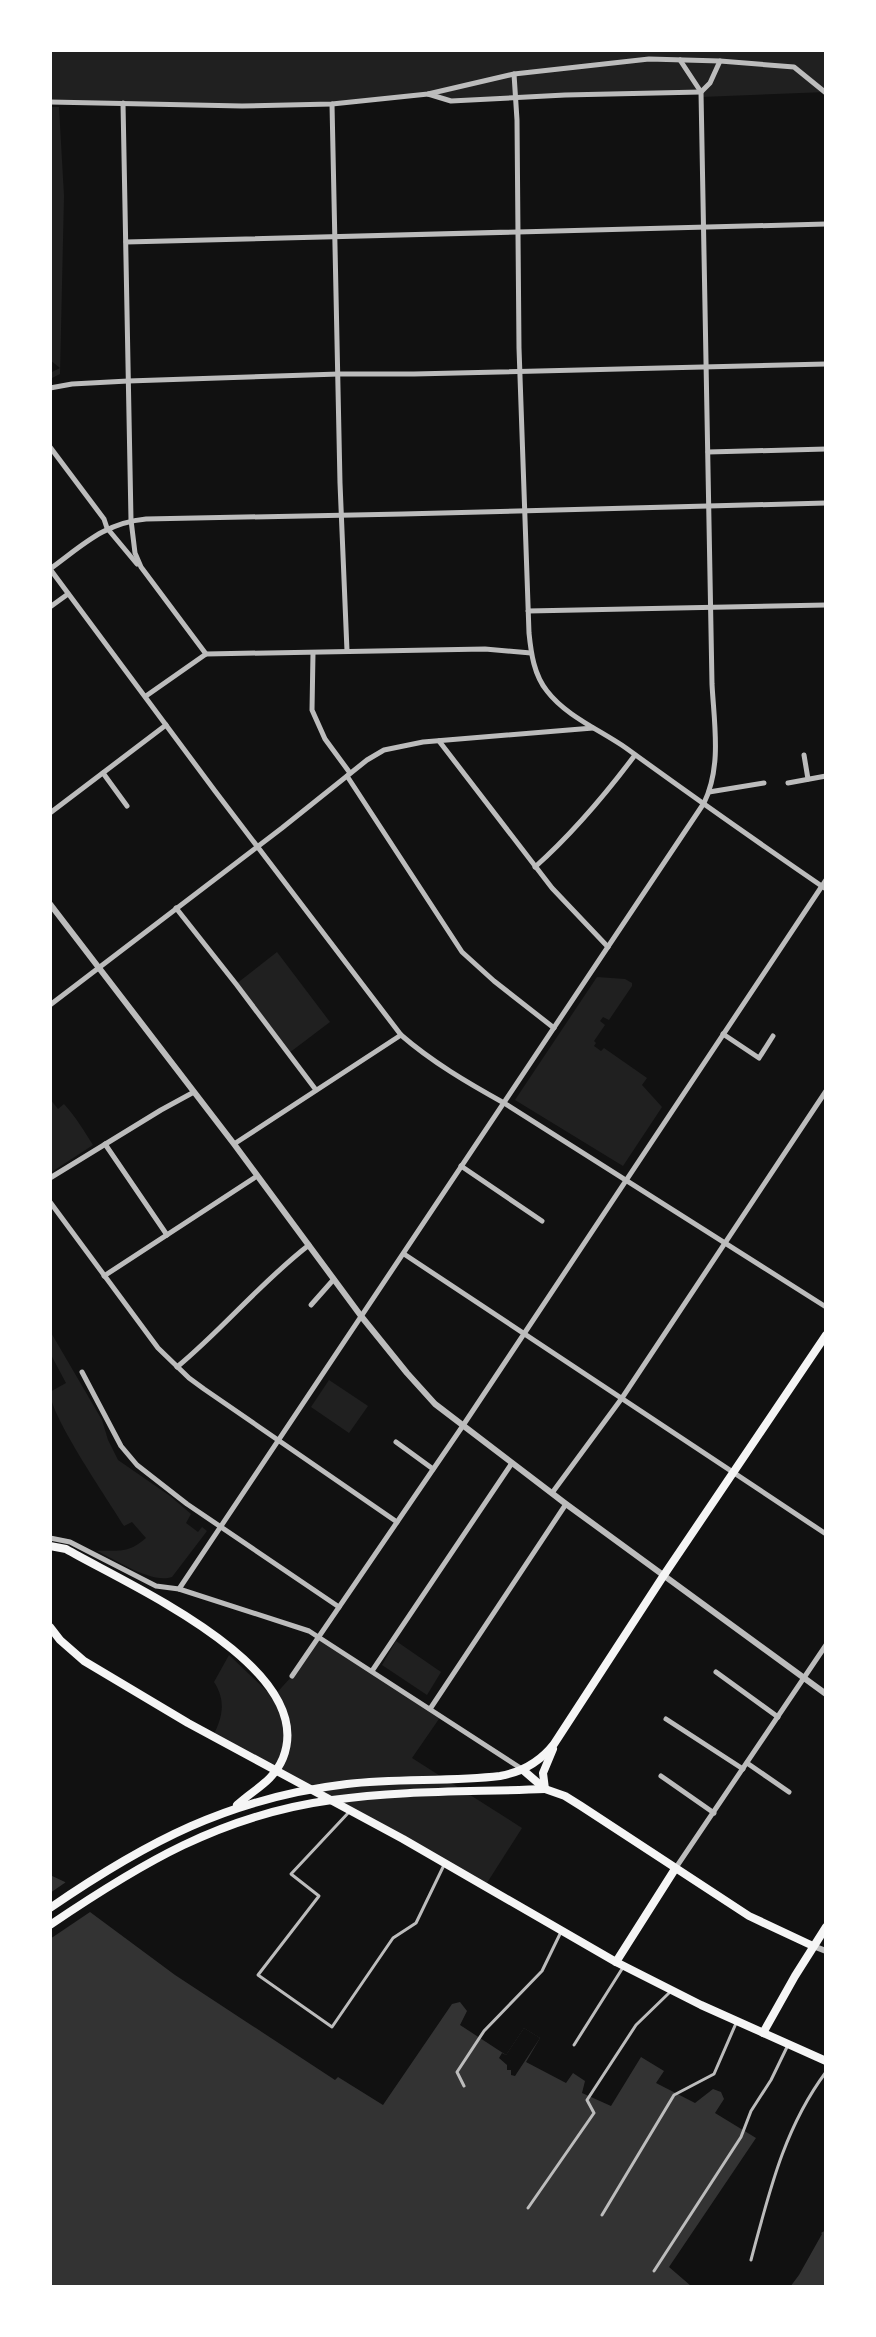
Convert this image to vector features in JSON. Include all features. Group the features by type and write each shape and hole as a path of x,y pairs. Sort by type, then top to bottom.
{"main road":[{"path":"50,1908 121,1861 210,1817 233,1809 288,1793 349,1784 490,1778 523,1770 541,1758 554,1744 826,1335"},
{"path":"50,1546 66,1549 180,1612 231,1649 269,1685 282,1706 287,1730 285,1753 273,1776 233,1809"},
{"path":"50,1627 84,1661 188,1723 445,1863 620,1964 826,2061"},
{"path":"545,1789 543,1773 554,1744"},
{"path":"523,1770 545,1789"},
{"path":"50,1925 150,1860 204,1835 272,1812 364,1796 545,1789 565,1796 749,1916 813,1946"},
{"path":"620,1964 675,1869"},
{"path":"763,2033 826,1927"}],"street":[{"path":"50,102 242,106 332,104 428,94 514,74 649,59 794,67 826,93"},
{"path":"179,1589 709,792 715,761 701,92 679,60"},
{"path":"428,94 451,101 701,92 710,83 720,61"},
{"path":"292,1676 825,885 565,708 546,691 539,677 532,653 528,611 514,74"},
{"path":"123,103 131,520 135,553 148,577"},
{"path":"332,104 347,651"},
{"path":"126,242 826,224"},
{"path":"50,388 128,381 339,374 826,364"},
{"path":"50,447 104,519 107,528 206,654"},
{"path":"708,452 826,449"},
{"path":"826,503 131,520 107,528 50,569 401,1035 434,1061 826,1307"},
{"path":"50,607 69,594"},
{"path":"528,611 826,605"},
{"path":"146,696 206,654 485,649 532,653"},
{"path":"313,653 312,710 325,739 462,952 554,1028"},
{"path":"50,813 166,725"},
{"path":"50,1005 384,750 403,744 595,728"},
{"path":"439,741 561,899 608,947"},
{"path":"535,867 572,831 635,755"},
{"path":"804,755 808,779"},
{"path":"103,773 127,806"},
{"path":"788,783 826,776"},
{"path":"709,792 764,783"},
{"path":"50,904 361,1316 435,1404 826,1694"},
{"path":"176,908 316,1090"},
{"path":"723,1034 759,1058 773,1036"},
{"path":"234,1144 401,1035"},
{"path":"552,1493 622,1398 826,1091"},
{"path":"50,1178 194,1092"},
{"path":"105,1144 167,1235"},
{"path":"461,1166 542,1221"},
{"path":"104,1276 257,1176"},
{"path":"50,1202 158,1348 177,1367 204,1389 397,1522"},
{"path":"177,1367 277,1271 309,1245"},
{"path":"403,1254 826,1534"},
{"path":"311,1305 334,1278"},
{"path":"82,1372 121,1446 137,1465 220,1528 339,1607"},
{"path":"396,1442 433,1469"},
{"path":"372,1671 512,1463"},
{"path":"430,1709 566,1504"},
{"path":"50,1538 70,1542 156,1586 179,1589 309,1631 523,1770"},
{"path":"675,1869 826,1645"},
{"path":"716,1672 778,1717"},
{"path":"666,1719 789,1792"},
{"path":"661,1776 714,1813"},
{"path":"813,1946 826,1951"}],"lane":[{"path":"350,1811 291,1874 319,1896 258,1975 332,2027 393,1938 416,1923 445,1863"},
{"path":"464,2086 457,2072 484,2031 542,1971 562,1930"},
{"path":"574,2045 620,1964"},
{"path":"528,2208 594,2113 587,2100 636,2025 671,1990"},
{"path":"602,2215 674,2095 714,2074 737,2021"},
{"path":"654,2271 741,2137 751,2111 788,2045"},
{"path":"751,2260 773,2178 789,2135 807,2099 826,2072"}],"shaded area":[{"path":"50,50 826,50 826,92 451,101 428,94 305,106 50,102"},
{"path":"50,107 59,107 64,196 60,374 50,379 50,373 60,368 50,360"},
{"path":"277,952 330,1022 289,1053 236,984"},
{"path":"597,977 625,979 632,986 609,1020 603,1017 600,1021 605,1025 594,1046 601,1051 604,1048 647,1078 642,1085 662,1107 623,1166 515,1100"},
{"path":"50,1099 58,1109 64,1104 93,1145 50,1173"},
{"path":"50,1331 102,1420 118,1460 191,1514 186,1523 198,1532 202,1527 207,1531 172,1577 144,1574 97,1551 128,1549 146,1538 132,1522 124,1526 59,1420 50,1392 66,1383 50,1353"},
{"path":"329,1380 368,1406 349,1433 311,1407"},
{"path":"320,1637 441,1716 412,1758 522,1828 485,1886 213,1736 222,1709 214,1682 229,1655 273,1697"},
{"path":"396,1641 441,1672 427,1695 382,1665"},
{"path":"50,1875 65,1882 90,1912 175,1975 335,2080 338,2077 383,2105 452,2004 460,2002 467,2011 460,2025 506,2055 524,2028 540,2038 526,2062 566,2083 573,2073 585,2081 582,2093 611,2106 641,2057 664,2071 656,2083 695,2103 713,2089 721,2092 724,2099 715,2113 756,2138 669,2267 691,2286 50,2287"},
{"path":"826,2230 826,2287 790,2287 821,2233"}],"pier":[{"path":"69,1880 93,1910 50,1939 50,1893"},
{"path":"524,2028 540,2038 515,2076 499,2058 502,2053 506,2055"}]}
